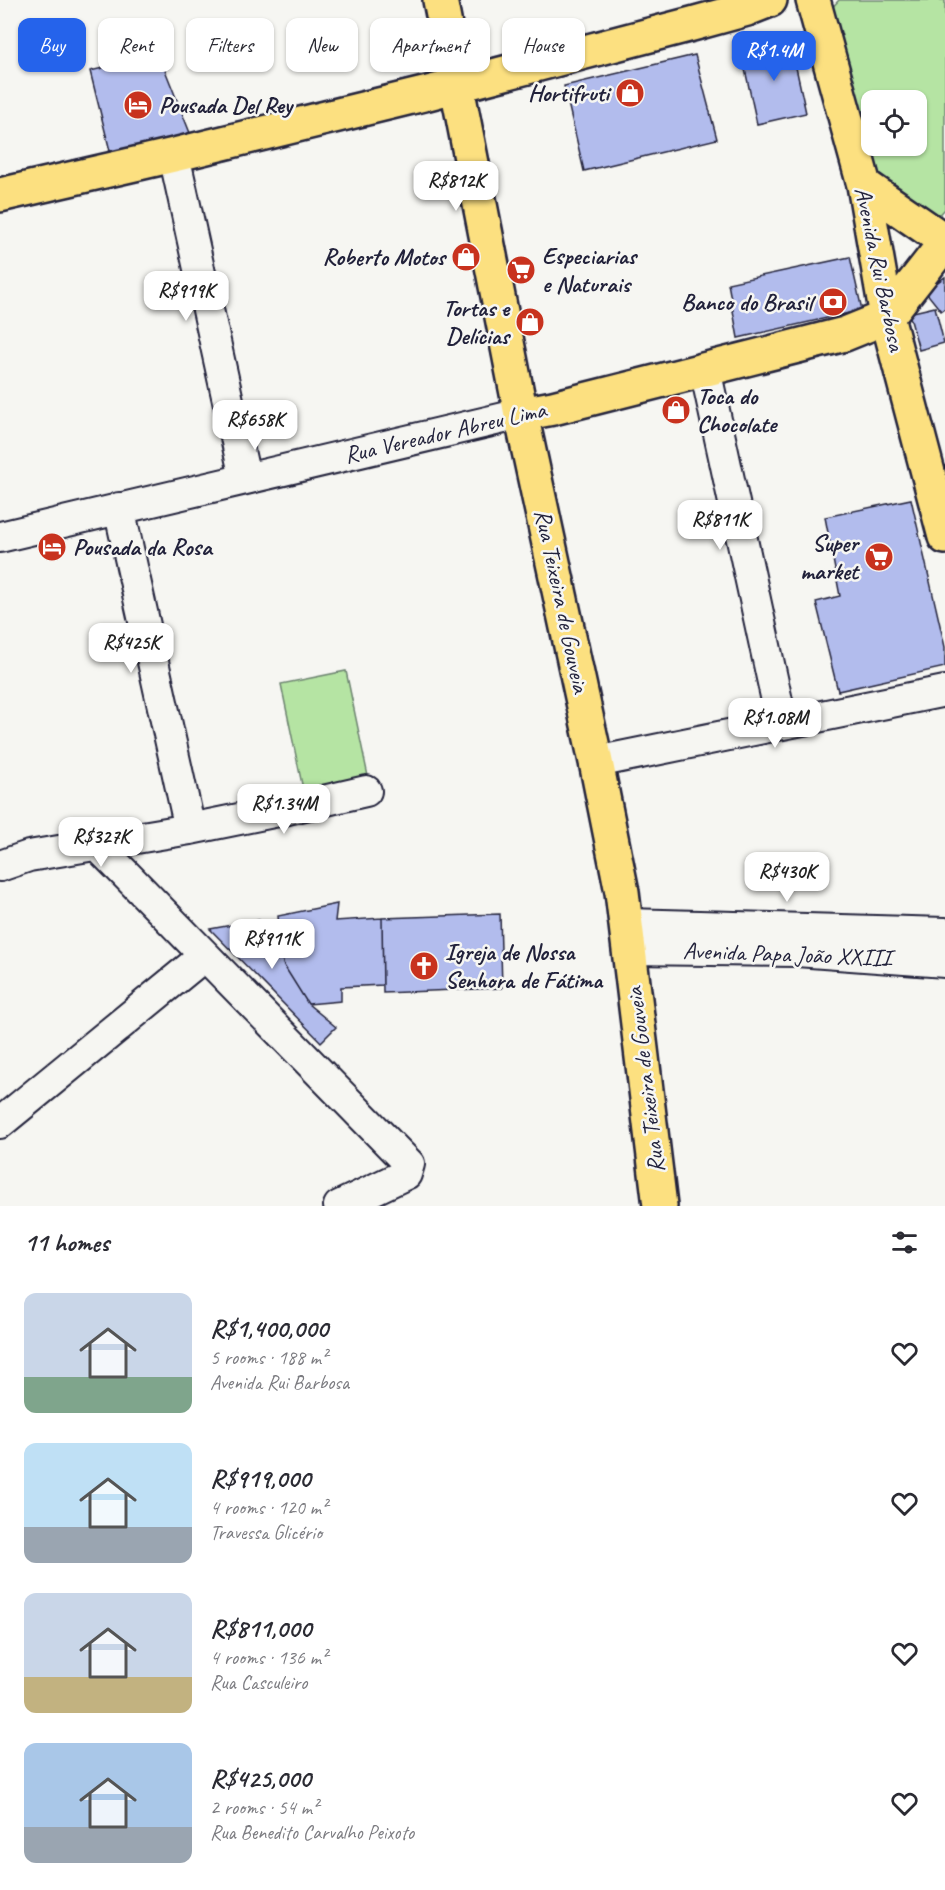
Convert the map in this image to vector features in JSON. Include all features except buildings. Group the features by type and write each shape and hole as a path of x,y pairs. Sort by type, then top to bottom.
{"main road":[{"name":"Rua Teixeira de Gouveia","path":"440,0 521,414 596,762 628,936 660,1206"},
{"path":"0,195 174,155 457,85 736,12 770,0"},
{"name":"Avenida Rui Barbosa","path":"813,0 864,185 887,317 945,537"},
{"path":"864,185 945,242 887,317"},
{"name":"Rua Vereador Abreu Lima","path":"521,414 553,408 845,334 887,317"}],"street":[{"path":"174,155 244,478"},
{"path":"705,369 782,723"},
{"name":"Rua Vereador Abreu Lima","path":"0,537 521,414"},
{"path":"119,508 190,829"},
{"path":"596,762 945,692"},
{"path":"0,866 29,856 190,829 366,791"},
{"path":"96,844 406,1160 409,1167 406,1174 339,1206"},
{"name":"Avenida Papa João XXIII","path":"628,936 797,939 932,947"},
{"path":"0,1124 204,956"}],"green space":[{"path":"839,0 945,0 945,209 934,221 878,186 870,156 927,156 927,90 861,90 861,125 829,11"},
{"path":"346,671 369,781 304,794 281,684"}],"place":[{"name":"Hortifruti","path":"630,93"},
{"name":"Pousada Del Rey","path":"138,105"},
{"name":"Roberto Motos","path":"466,257"},
{"name":"Especiarias e Naturais","path":"521,270"},
{"name":"Banco do Brasil","path":"833,302"},
{"name":"Tortas e Delícias","path":"530,322"},
{"name":"Toca do Chocolate","path":"676,410"},
{"name":"Pousada da Rosa","path":"52,547"},
{"name":"Super market","path":"879,557"},
{"name":"Igreja de Nossa Senhora de Fátima","path":"424,966"}]}
